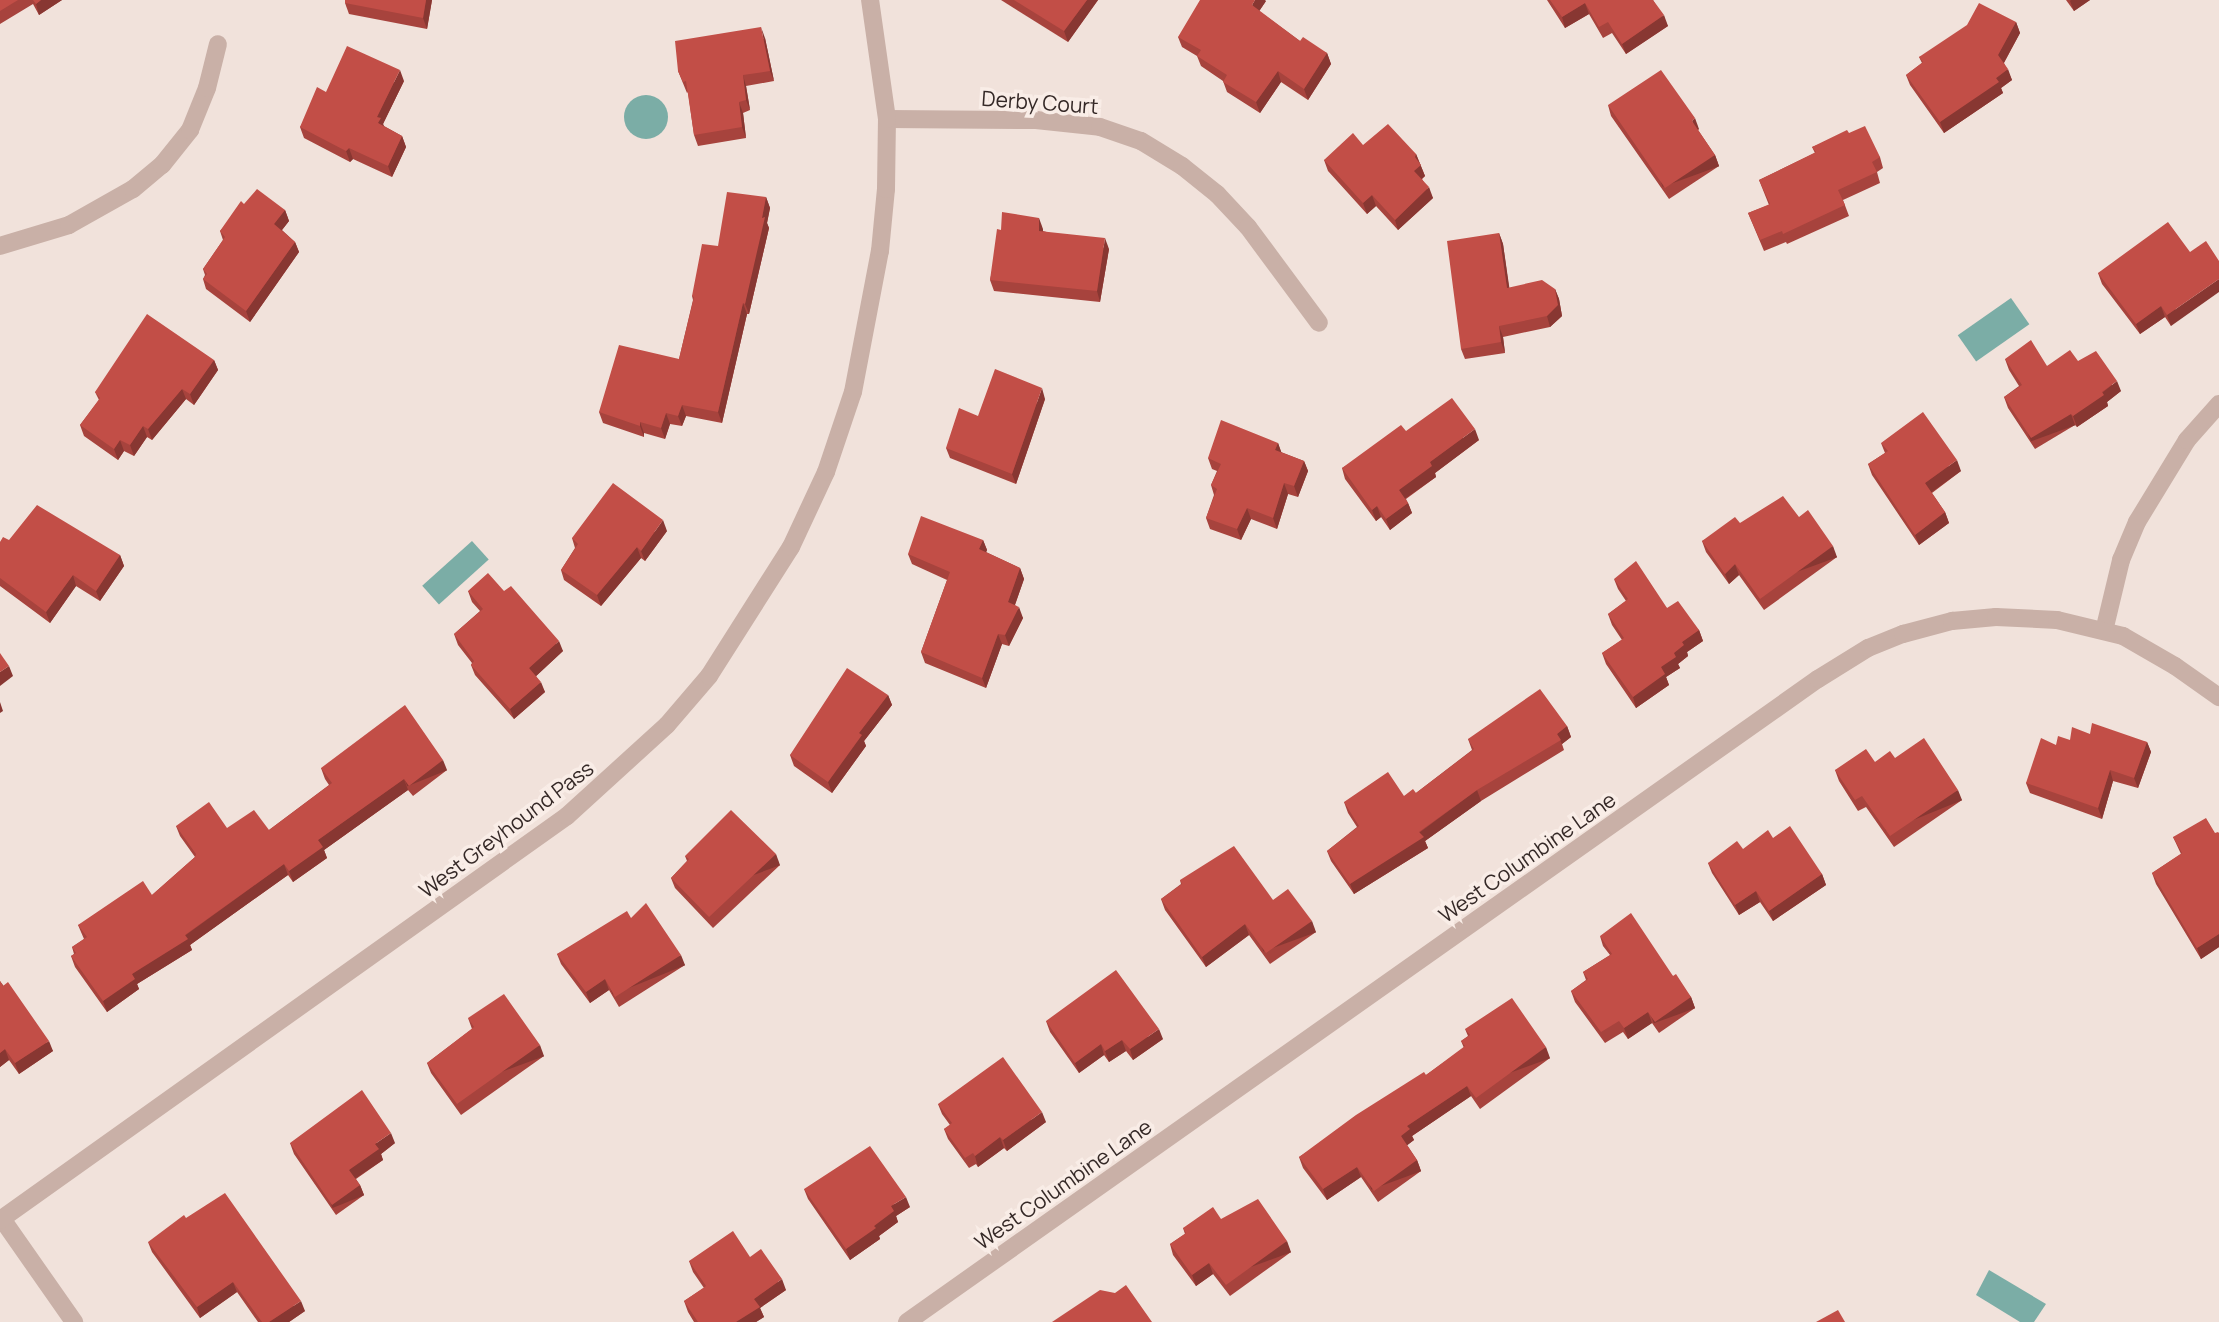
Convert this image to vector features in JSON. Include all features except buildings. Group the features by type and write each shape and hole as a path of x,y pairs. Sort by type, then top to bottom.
{"street":[{"name":"West Greyhound Pass","path":"1,1219 567,816 659,733 709,676 791,547 826,472 853,392 880,251 886,189 887,120 870,0"},
{"path":"0,246 69,225 133,189 162,165 190,130 207,88 218,44"},
{"name":"Derby Court","path":"887,120 1036,120 1100,127 1141,141 1182,166 1217,194 1248,227 1319,323"},
{"path":"2104,631 2121,560 2137,522 2187,440 2219,404"},
{"name":"West Columbine Lane","path":"907,1322 1818,679 1868,648 1903,634 1952,621 1996,617 2057,620 2123,636 2175,666 2219,697"},
{"path":"1,1219 74,1322"}],"water":[{"path":"646,95 661,102 668,117 661,132 646,139 631,132 624,117 631,102"},
{"path":"2011,298 2029,324 1976,361 1958,335"},
{"path":"472,541 489,560 439,604 422,586"},
{"path":"1989,1270 2046,1304 2034,1322 2020,1322 1976,1295"}]}
